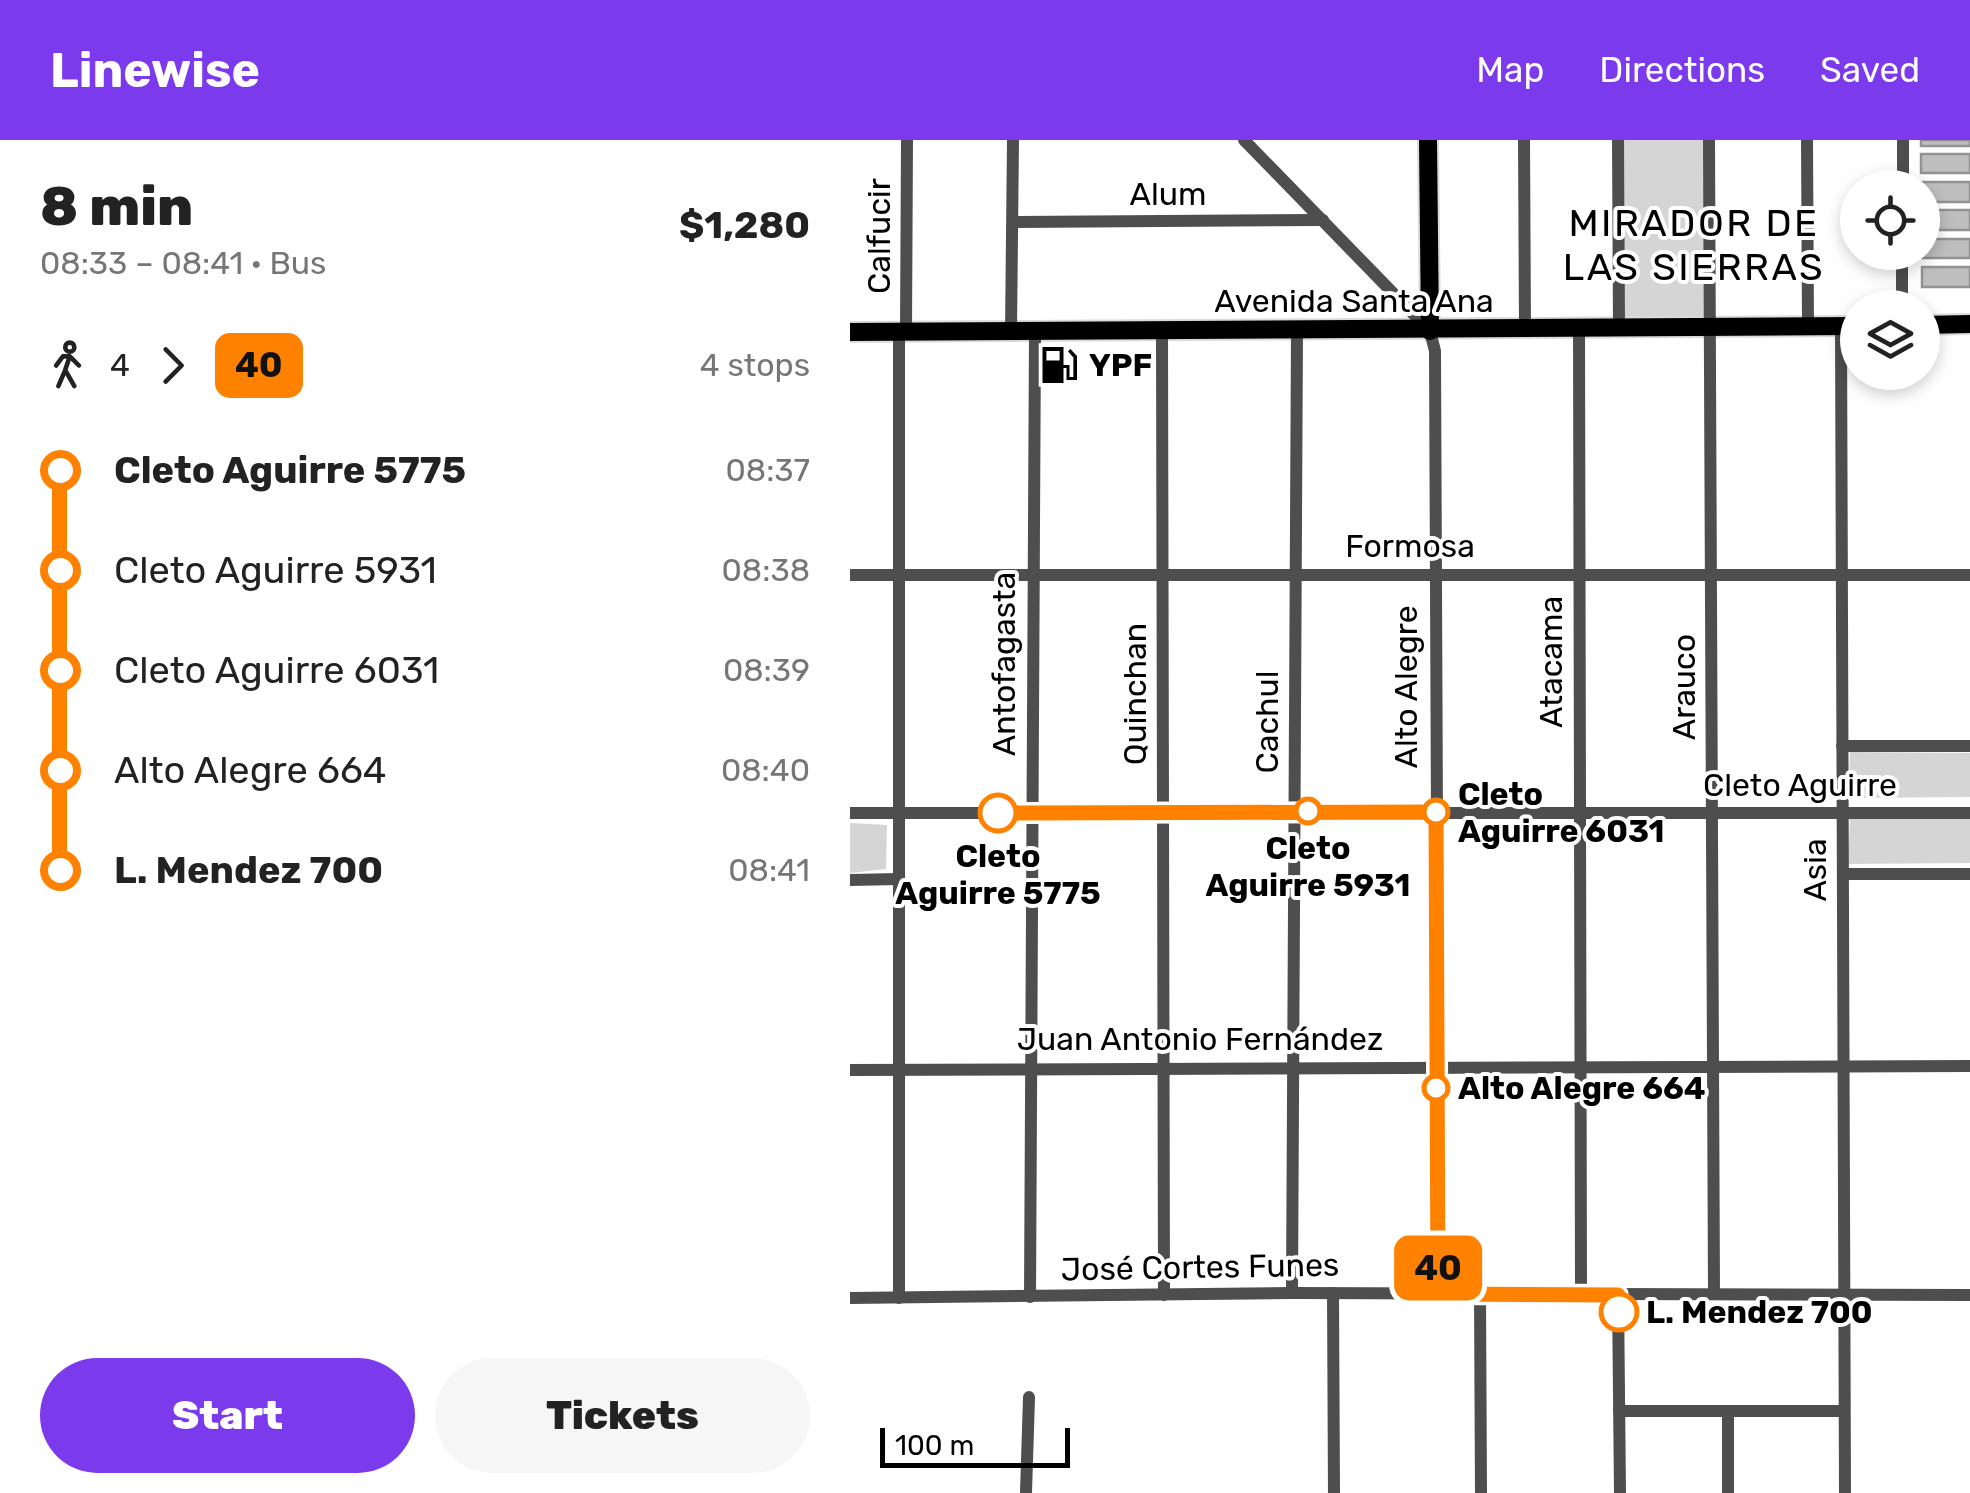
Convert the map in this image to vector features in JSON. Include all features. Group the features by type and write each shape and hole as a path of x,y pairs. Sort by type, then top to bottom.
{"main road":[{"name":"Alto Alegre","path":"1428,140 1430,330"},
{"path":"1940,325 1970,324"},
{"name":"Avenida Santa Ana","path":"850,332 1840,326"}],"street":[{"name":"Calfucir","path":"900,1298 898,575 907,140"},
{"path":"1012,332 1013,140"},
{"path":"1244,140 1430,330"},
{"path":"1524,140 1525,330"},
{"path":"1618,140 1619,328"},
{"name":"Arauco","path":"1709,140 1710,1066 1714,1294"},
{"path":"1807,140 1808,326"},
{"path":"1903,140 1903,170"},
{"name":"Alum","path":"1013,222 1323,220"},
{"name":"Atacama","path":"1578,329 1581,1294"},
{"name":"Cachul","path":"1292,1292 1297,330"},
{"name":"Alto Alegre","path":"1430,330 1435,363 1438,1294"},
{"name":"Antofagasta","path":"1030,1296 1035,332"},
{"name":"Quinchan","path":"1162,332 1164,1295"},
{"name":"Asia","path":"1845,1493 1841,576 1847,390"},
{"name":"Formosa","path":"850,575 1970,575"},
{"name":"Cleto Aguirre","path":"1842,746 1970,746"},
{"name":"Cleto Aguirre","path":"850,813 1970,812"},
{"path":"1843,874 1970,874"},
{"path":"850,880 899,879"},
{"name":"Juan Antonio Fernández","path":"850,1070 1970,1066"},
{"name":"José Cortes Funes","path":"850,1298 1292,1292 1970,1295"},
{"path":"1333,1293 1334,1493"},
{"path":"1480,1294 1481,1493"},
{"path":"1618,1295 1620,1493"},
{"path":"1026,1493 1029,1397"},
{"path":"1619,1411 1844,1411"},
{"path":"1728,1411 1728,1493"}],"shaded area":[{"path":"1623,140 1705,140 1705,318 1623,318"},
{"path":"1850,752 1970,753 1970,797 1848,798"},
{"path":"1850,818 1970,819 1970,863 1848,864"},
{"path":"850,823 887,825 886,869 850,873"}],"building":[{"path":"1921,140 1970,140 1970,146 1921,146"},
{"path":"1921,154 1970,154 1970,173 1921,170"},
{"path":"1940,182 1970,182 1970,202 1940,202"},
{"path":"1940,210 1970,210 1970,230 1940,230"},
{"path":"1940,239 1970,239 1970,258 1940,258"},
{"path":"1970,267 1970,287 1922,287 1922,270"}],"bus line":[{"name":"40","path":"998,813 1436,812 1438,1294 1618,1295 1619,1312"}],"place":[{"name":"YPF","path":"1059,365"},
{"name":"Cleto Aguirre 5931","path":"1308,811"},
{"name":"Cleto Aguirre 6031","path":"1436,812"},
{"name":"Cleto Aguirre 5775","path":"998,813"},
{"name":"Alto Alegre 664","path":"1436,1088"},
{"name":"L. Mendez 700","path":"1619,1312"}],"district":[{"name":"MIRADOR DE LAS SIERRAS","path":"1694,245"}]}
